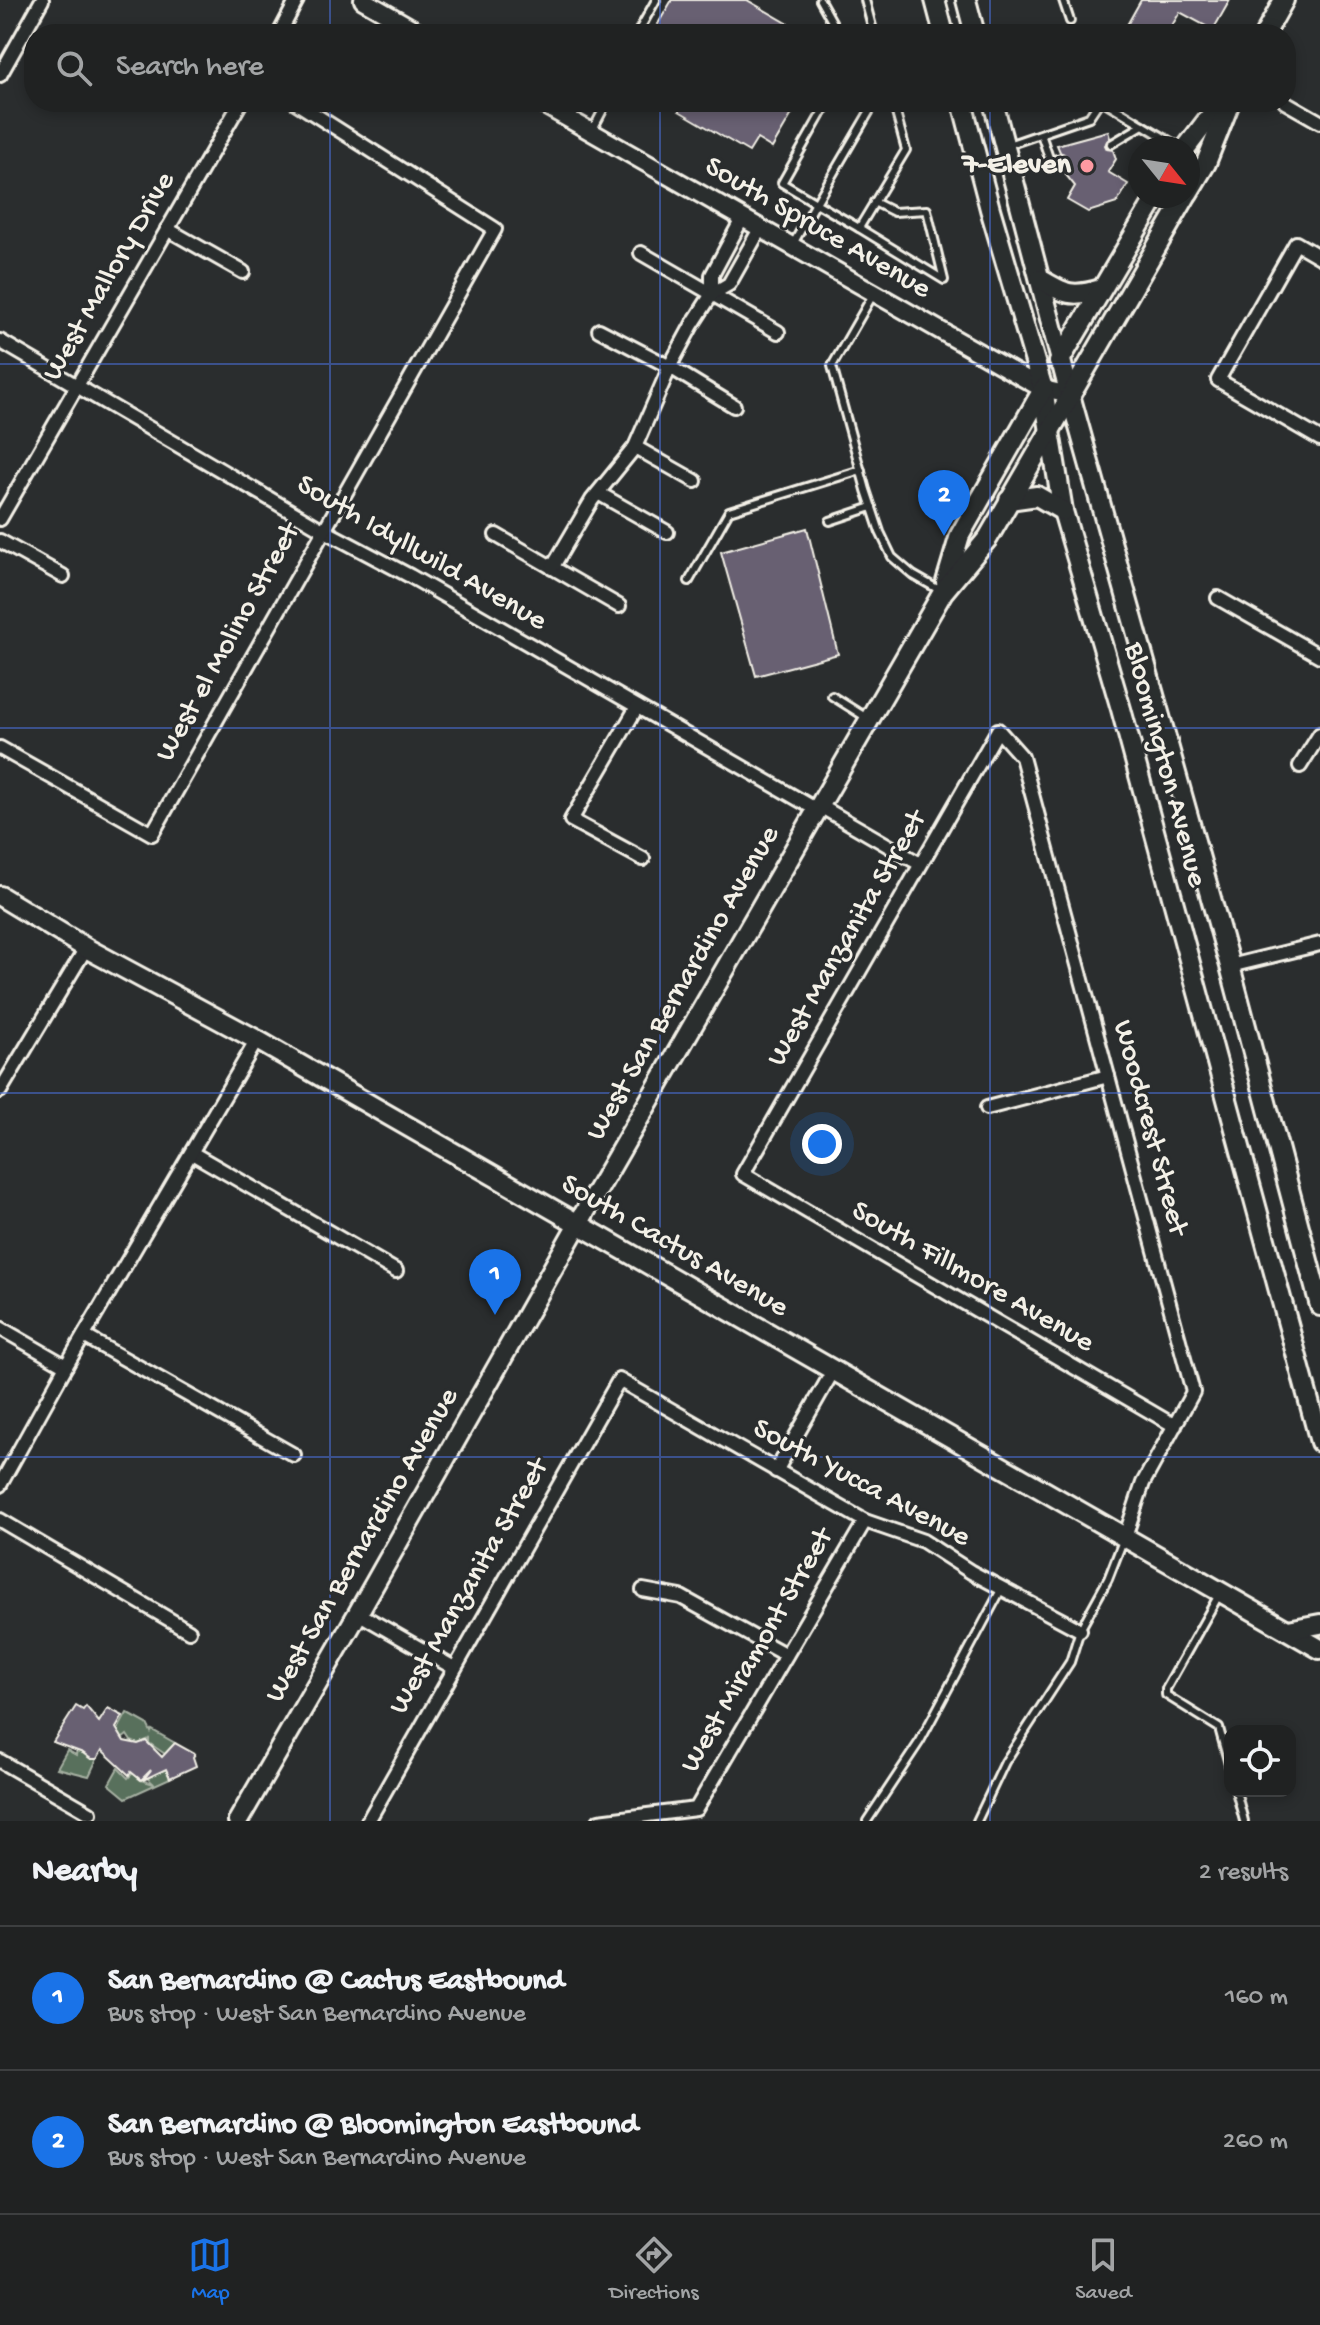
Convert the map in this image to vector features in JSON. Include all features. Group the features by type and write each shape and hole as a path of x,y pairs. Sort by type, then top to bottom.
{"main road":[{"path":"935,0 941,24"},
{"path":"966,0 972,24"},
{"path":"1271,24 1284,0"},
{"name":"Bloomington Avenue","path":"965,112 1043,389 1063,511 1129,740 1320,1442"},
{"name":"Bloomington Avenue","path":"995,112 1320,1306"},
{"name":"West San Bernardino Avenue","path":"1200,141 1216,112"},
{"name":"West San Bernardino Avenue","path":"1200,144 1223,112"},
{"name":"West San Bernardino Avenue","path":"943,592 960,535 1150,208"},
{"name":"West San Bernardino Avenue","path":"238,1821 943,592 988,538 1179,208"},
{"path":"1040,279 1064,293 1081,295 1101,289"},
{"path":"1009,500 1037,496 1063,511"},
{"name":"South Cactus Avenue","path":"0,896 86,948 257,1040 1320,1649"},
{"path":"1288,1630 1320,1624"}],"street":[{"path":"29,24 42,0"},
{"path":"284,24 297,0"},
{"path":"363,0 405,24"},
{"path":"0,75 24,32"},
{"path":"1296,108 1320,122"},
{"name":"West Mallory Drive","path":"0,519 235,112"},
{"name":"West el Molino Street","path":"0,748 152,834 495,229 311,112"},
{"name":"South Spruce Avenue","path":"557,112 1043,389 1070,395"},
{"path":"712,294 712,275 742,219"},
{"path":"167,229 243,272"},
{"path":"552,568 598,493 635,447 670,367 712,294 729,284 760,229"},
{"path":"1320,257 1296,243 1218,380 1320,439"},
{"path":"641,253 778,332"},
{"path":"599,330 670,367 734,406"},
{"name":"South Idyllwild Avenue","path":"0,341 323,530 920,864"},
{"path":"635,447 695,481"},
{"path":"598,493 667,532"},
{"path":"496,535 619,606"},
{"path":"0,541 63,576"},
{"path":"1218,598 1320,656"},
{"path":"637,707 571,820 643,859"},
{"name":"West Manzanita Street","path":"743,1174 998,730"},
{"name":"Woodcrest Street","path":"998,730 1022,757 1193,1392 1143,1483 1125,1537"},
{"path":"1300,766 1320,734"},
{"path":"1230,966 1320,944"},
{"path":"0,1091 86,948"},
{"path":"0,1485 257,1040"},
{"path":"987,1108 1108,1076"},
{"path":"192,1153 396,1271"},
{"name":"South Fillmore Avenue","path":"743,1174 1175,1426"},
{"path":"0,1328 66,1366"},
{"path":"84,1336 294,1455"},
{"path":"776,1471 833,1371"},
{"name":"West Manzanita Street","path":"368,1821 619,1380"},
{"name":"South Yucca Avenue","path":"619,1380 865,1521 923,1541 1080,1630"},
{"path":"0,1520 189,1631"},
{"name":"West Miramont Street","path":"599,1821 696,1809 865,1521"},
{"path":"643,1590 681,1597 786,1655"},
{"path":"358,1613 454,1668"},
{"path":"0,1761 90,1813"}],"lane":[{"path":"643,24 656,0"},
{"path":"820,0 833,24"},
{"path":"865,0 871,24"},
{"path":"1063,0 1070,21"},
{"path":"592,132 602,112"},
{"path":"822,112 782,183 944,280 927,210 894,212 874,202"},
{"path":"792,246 869,112"},
{"path":"859,228 906,150 896,112"},
{"path":"1004,147 1089,117 1092,112"},
{"path":"1122,112 1162,136"},
{"path":"1111,144 1143,125"},
{"path":"1041,134 1050,161 1061,158"},
{"path":"874,293 832,366 872,507 892,557 913,575 943,592"},
{"path":"689,581 729,511 861,470"},
{"path":"830,521 872,507"},
{"path":"832,696 870,720"},
{"path":"977,1821 1005,1762 1070,1662 1080,1630 1108,1579 1125,1537"},
{"path":"867,1821 920,1741 1002,1588"},
{"path":"1220,1592 1166,1689 1166,1695 1219,1728 1224,1746"},
{"path":"1238,1797 1244,1821"}],"green space":[{"path":"127,1713 147,1724 151,1732 175,1743 165,1754 149,1743 149,1739 138,1744 127,1735 122,1739 116,1733"},
{"path":"77,1749 91,1759 97,1759 89,1776 57,1768 67,1750 76,1755"},
{"path":"118,1768 128,1778 133,1773 141,1780 154,1784 146,1777 166,1769 170,1778 126,1798 109,1784"}],"building":[{"path":"672,0 747,0 789,24 658,24"},
{"path":"1141,0 1230,0 1216,24 1202,24 1180,12 1173,24 1128,24"},
{"path":"681,112 793,112 772,148 757,139 749,152"},
{"name":"7-Eleven","path":"1108,131 1110,138 1105,145 1113,150 1116,159 1108,172 1128,184 1117,203 1088,212 1067,200 1075,186 1066,175 1063,164 1067,157 1057,145"},
{"path":"807,528 838,654 756,676 721,552"},
{"path":"76,1706 83,1710 86,1706 99,1722 108,1708 123,1716 116,1728 124,1741 138,1744 146,1741 162,1757 175,1743 195,1754 196,1766 170,1778 166,1769 143,1780 151,1770 141,1780 131,1772 129,1775 102,1750 97,1759 91,1759 53,1742"}],"place":[{"name":"7-Eleven","path":"1087,166"},
{"name":"San Bernardino @ Bloomington Eastbound","path":"944,536"},
{"name":"San Bernardino @ Cactus Eastbound","path":"495,1315"}]}
